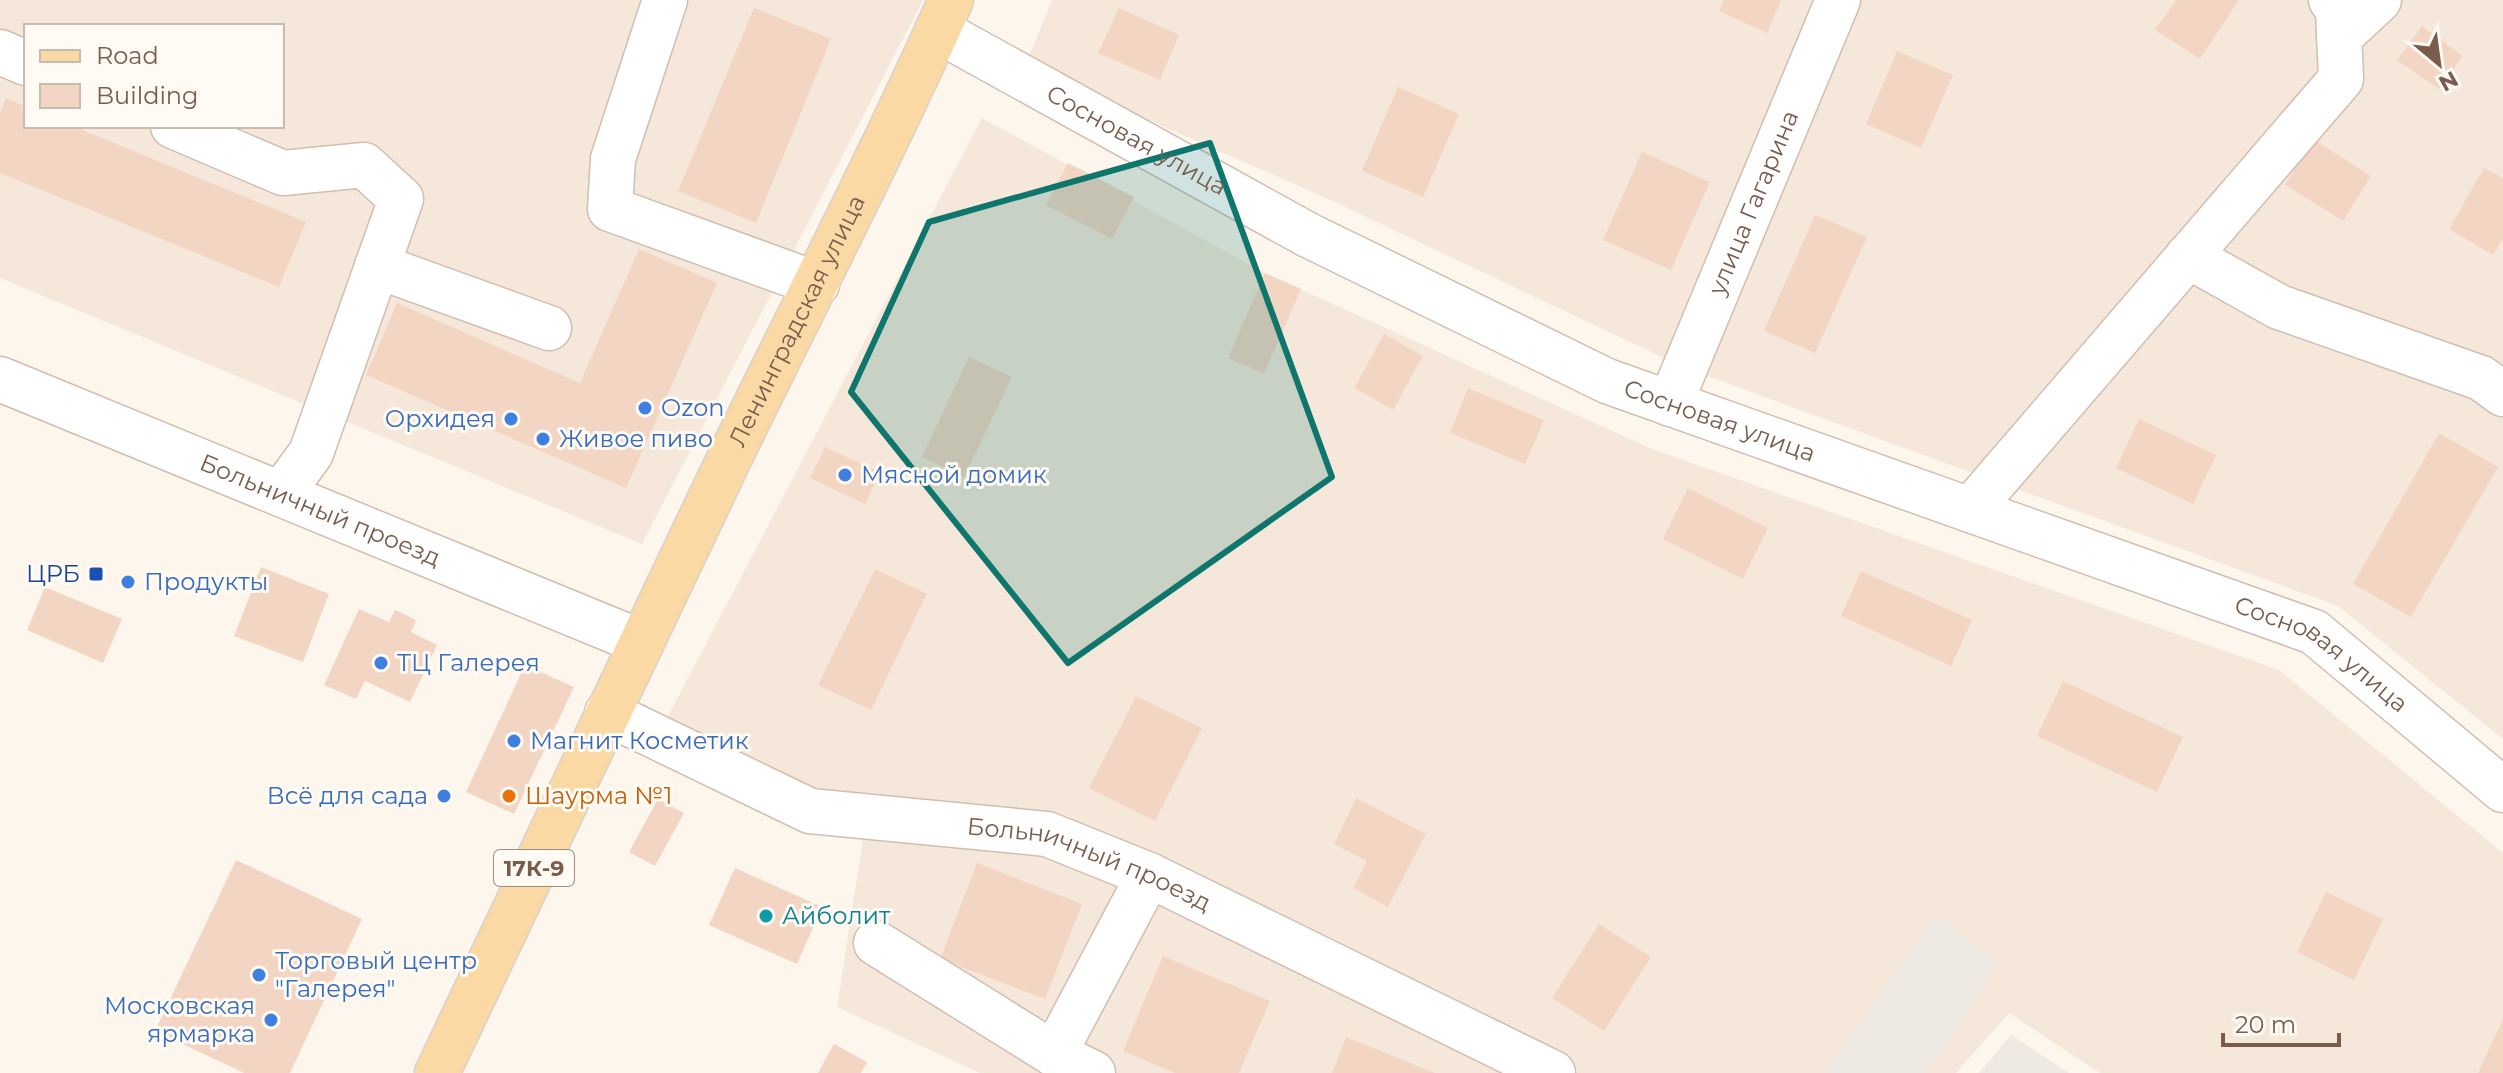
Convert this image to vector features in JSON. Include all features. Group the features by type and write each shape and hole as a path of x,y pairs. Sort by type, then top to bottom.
{"main road":[{"name":"Ленинградская улица","path":"437,1073 636,652 817,284 944,15"}],"street":[{"path":"665,0 613,159 610,209 817,284"},
{"name":"улица Гагарина","path":"1670,404 1838,0"},
{"path":"1970,510 2341,79 2335,18 2379,0"},
{"name":"Сосновая улица","path":"944,15 1308,235 1607,381 2314,632 2503,790"},
{"path":"0,52 24,62"},
{"path":"178,128 283,173 364,165 401,199 311,453 281,494"},
{"path":"2188,256 2279,307 2481,378 2503,394"},
{"path":"377,266 549,328"},
{"name":"Больничный проезд","path":"0,379 281,494 636,652"},
{"name":"Больничный проезд","path":"607,713 810,811 1047,834 1149,875 1553,1073"},
{"path":"1054,1054 1149,875"},
{"path":"876,943 1054,1054 1093,1073"}],"highlighted area":[{"path":"1210,143 1332,477 1068,663 851,392 929,222"}],"shaded area":[{"path":"0,0 923,0 642,544 0,278"},
{"path":"1052,0 2503,0 2503,739 2338,606 1685,368 1324,197 1025,66"},
{"path":"982,118 1265,273 1652,449 2279,670 2503,853 2503,1073 2100,1073 2009,1013 1956,1073 980,1073 837,1007 867,813 667,718"},
{"path":"1935,916 1998,960 1954,1036 1926,1073 1825,1073"},
{"path":"2011,1035 2069,1073 1979,1073"}],"building":[{"path":"1724,0 1781,0 1767,33 1719,11"},
{"path":"2176,0 2239,0 2200,59 2155,30"},
{"path":"754,8 831,39 756,223 678,191"},
{"path":"1119,8 1179,35 1160,80 1098,53"},
{"path":"2422,26 2463,56 2439,89 2397,60"},
{"path":"1897,51 1953,75 1921,148 1866,124"},
{"path":"1398,87 1459,114 1423,197 1362,171"},
{"path":"6,98 24,106 24,128 78,128 306,222 279,287 0,173 0,112"},
{"path":"2313,139 2371,176 2343,221 2285,185"},
{"path":"1642,152 1710,182 1671,270 1603,240"},
{"path":"1068,163 1134,197 1112,239 1046,205"},
{"path":"2484,168 2503,178 2503,238 2493,255 2449,229"},
{"path":"1815,215 1867,237 1815,353 1764,331"},
{"path":"639,249 717,283 626,488 366,375 397,303 580,383"},
{"path":"1265,273 1301,289 1264,374 1228,358"},
{"path":"1384,334 1423,356 1393,410 1354,388"},
{"path":"969,357 1012,377 964,477 922,457"},
{"path":"1468,388 1544,420 1525,464 1450,433"},
{"path":"2139,419 2216,455 2193,504 2116,468"},
{"path":"2439,433 2498,467 2411,617 2353,584"},
{"name":"Мясной домик","path":"825,447 880,472 865,504 810,478"},
{"path":"1688,488 1768,528 1743,579 1663,539"},
{"path":"261,567 329,594 303,662 234,636"},
{"path":"875,569 927,594 871,710 818,685"},
{"path":"1861,571 1972,620 1951,666 1841,616"},
{"path":"45,587 122,619 103,663 27,630"},
{"name":"ТЦ Галерея","path":"359,609 389,622 395,610 416,620 411,632 437,645 410,702 365,681 356,699 324,685"},
{"path":"525,665 574,687 514,814 466,792"},
{"path":"2063,681 2183,737 2157,792 2037,736"},
{"path":"1136,696 1202,728 1155,821 1089,788"},
{"path":"1356,798 1426,834 1388,907 1353,888 1367,861 1334,844"},
{"path":"658,799 684,813 655,866 629,852"},
{"name":"Торговый центр \"Галерея\"","path":"236,860 362,919 290,1073 244,1073 155,1031"},
{"path":"977,863 1082,904 1045,999 940,959"},
{"name":"Айболит","path":"735,868 822,907 797,964 709,925"},
{"path":"2326,892 2383,919 2354,980 2297,952"},
{"path":"1599,924 1651,957 1604,1031 1552,998"},
{"path":"1163,956 1270,1001 1239,1073 1175,1073 1123,1051"},
{"path":"2503,1019 2503,1073 2478,1073"},
{"path":"1346,1037 1435,1073 1332,1073"},
{"path":"834,1044 867,1062 861,1073 818,1073"}],"place":[{"name":"Ozon","path":"645,408"},
{"name":"Орхидея","path":"511,419"},
{"name":"Живое пиво","path":"543,439"},
{"name":"Мясной домик","path":"845,475"},
{"name":"ЦРБ","path":"96,574"},
{"name":"Продукты","path":"128,582"},
{"name":"ТЦ Галерея","path":"381,663"},
{"name":"Магнит Косметик","path":"514,741"},
{"name":"Всё для сада","path":"444,796"},
{"name":"Шаурма №1","path":"509,796"},
{"name":"Айболит","path":"766,916"},
{"name":"Торговый центр \"Галерея\"","path":"259,975"},
{"name":"Московская ярмарка","path":"271,1020"}]}
